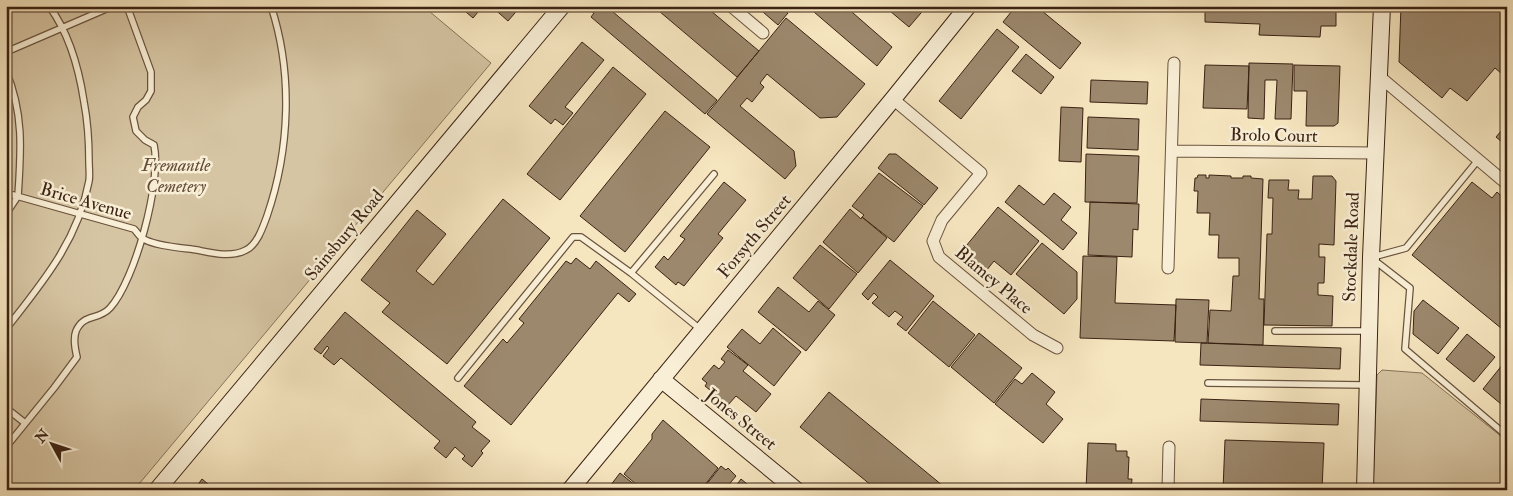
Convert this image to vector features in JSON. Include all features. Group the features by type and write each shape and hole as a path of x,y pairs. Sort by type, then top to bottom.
{"street":[{"name":"Sainsbury Road","path":"157,490 562,6"},
{"path":"730,6 763,33"},
{"name":"Forsyth Street","path":"570,490 893,100 968,6"},
{"name":"Stockdale Road","path":"1365,490 1371,258 1382,6"},
{"path":"1168,268 1174,63"},
{"path":"1380,77 1507,184"},
{"name":"Blamey Place","path":"893,100 981,173 942,220 933,241 939,257 1033,336 1057,348"},
{"name":"Brolo Court","path":"1172,151 1375,153"},
{"name":"Jones Street","path":"661,379 796,490"},
{"path":"1168,490 1169,447"}],"lane":[{"path":"6,329 46,278 70,237 80,215 89,180 89,132 81,77 63,28 49,6"},
{"path":"6,52 113,6"},
{"path":"6,447 77,358 74,343 76,332 84,319 103,314 111,308 125,284 142,238 152,195 156,155 154,145 145,140 136,131 133,117 138,107 146,100 151,91 151,72 127,6"},
{"name":"Brice Avenue","path":"6,193 134,229 142,238 159,244 225,255 246,250 261,234 274,197 284,146 286,91 284,67 278,30 271,6"},
{"path":"6,72 13,86 19,114 21,144 18,196 6,214"},
{"path":"1371,258 1406,248 1478,159"},
{"path":"631,273 714,174"},
{"path":"458,378 573,238 581,237 631,273 701,330"},
{"path":"1371,258 1410,288 1405,349 1507,436"},
{"path":"1275,331 1369,332"},
{"path":"1208,383 1367,385"},
{"path":"6,408 25,424"}],"green space":[{"name":"Fremantle Cemetery","path":"6,6 423,6 491,63 134,490 6,490"},
{"path":"1382,370 1422,373 1507,441 1507,490 1373,490 1377,375"}],"building":[{"path":"459,6 483,6 473,18"},
{"path":"491,6 521,6 508,21"},
{"path":"594,6 606,6 717,100 705,114 591,17 594,13 591,11"},
{"path":"653,6 705,6 759,51 737,77"},
{"path":"756,6 779,6 788,13 778,25"},
{"path":"807,6 845,6 892,47 877,66"},
{"path":"884,6 927,6 909,27"},
{"path":"1016,6 1036,6 1081,43 1060,69 1003,22"},
{"path":"1061,6 1082,6 1082,10 1065,10"},
{"path":"1197,6 1336,6 1336,26 1321,26 1320,37 1259,35 1260,24 1205,22 1205,9 1197,9"},
{"path":"1401,6 1507,6 1507,78 1495,68 1467,101 1450,88 1442,98 1399,62"},
{"path":"786,18 865,84 837,117 820,118 767,74 760,83 764,87 752,102 747,98 740,106 794,151 796,166 785,179 707,114"},
{"path":"997,29 1019,47 961,119 939,101"},
{"path":"582,42 604,60 565,107 573,113 563,125 555,119 551,124 529,106"},
{"path":"1026,54 1054,77 1041,94 1012,71"},
{"path":"1249,63 1293,64 1291,119 1275,119 1277,80 1265,80 1264,119 1248,118"},
{"path":"1205,65 1249,66 1247,109 1203,108"},
{"path":"1294,65 1340,66 1338,123 1334,126 1306,126 1307,91 1294,91"},
{"path":"613,67 646,94 560,200 527,174"},
{"path":"1091,80 1148,82 1147,104 1090,102"},
{"path":"1061,107 1083,108 1081,162 1059,161"},
{"path":"665,111 710,147 625,252 580,216"},
{"path":"1088,117 1139,119 1138,150 1087,148"},
{"path":"1507,124 1507,146 1496,137"},
{"path":"889,154 896,154 938,188 924,205 878,168"},
{"path":"1086,154 1139,156 1137,203 1085,202"},
{"path":"879,173 923,206 894,242 862,217 864,215 852,206"},
{"path":"1198,175 1206,175 1206,178 1209,178 1209,175 1231,176 1231,178 1251,176 1251,178 1263,179 1259,299 1264,299 1263,345 1208,343 1210,310 1231,311 1233,276 1239,276 1239,258 1218,258 1219,235 1209,235 1210,213 1197,213 1198,191 1194,191 1195,178"},
{"path":"1313,176 1332,176 1336,181 1334,245 1319,244 1319,257 1325,257 1324,283 1318,283 1318,295 1333,296 1332,326 1264,325 1267,234 1272,234 1273,198 1268,198 1269,180 1289,180 1288,190 1299,190 1298,199 1312,199"},
{"path":"724,182 746,200 718,234 723,238 684,286 678,282 676,285 655,267 664,256 668,260 685,239 680,236"},
{"path":"1472,182 1492,198 1497,192 1507,201 1504,206 1507,208 1507,333 1412,255"},
{"path":"1019,185 1044,205 1054,193 1071,207 1061,220 1077,233 1063,250 1005,202"},
{"path":"503,199 550,238 447,364 382,312 390,303 361,280 417,210 446,234 416,271 433,285"},
{"path":"1090,202 1139,204 1138,230 1133,229 1132,257 1088,255"},
{"path":"998,207 1039,241 1011,275 994,261 986,271 962,251"},
{"path":"850,209 887,238 858,273 823,242"},
{"path":"1042,243 1077,272 1077,299 1064,314 1016,274"},
{"path":"820,245 857,274 829,309 793,278"},
{"path":"1083,256 1117,257 1115,303 1176,305 1174,341 1080,338"},
{"path":"576,258 590,269 596,261 636,294 629,302 618,293 511,425 464,386 503,339 507,343 524,323 519,319 566,261 571,264"},
{"path":"890,260 934,296 906,331 897,324 903,317 895,311 889,317 872,303 878,297 874,293 868,300 862,294"},
{"path":"778,287 809,312 818,301 835,315 806,351 758,312"},
{"path":"1176,299 1209,300 1207,343 1175,342"},
{"path":"1423,300 1459,328 1438,354 1413,334 1414,311"},
{"path":"933,301 975,335 949,367 908,333"},
{"path":"345,312 476,422 472,427 490,441 481,451 483,453 472,467 462,459 465,456 455,447 446,458 434,448 440,441 341,358 334,365 323,356 329,348 327,346 321,354 314,349"},
{"path":"773,328 801,352 774,386 727,347 742,329 760,344"},
{"path":"979,333 1022,368 994,403 951,367"},
{"path":"1467,334 1495,357 1474,382 1446,359"},
{"path":"1201,343 1341,348 1340,369 1200,365"},
{"path":"728,350 748,365 743,371 771,394 756,412 736,396 728,405 705,386 707,383 702,379 714,365 719,369 725,362 721,359"},
{"path":"1503,364 1507,367 1507,409 1483,389"},
{"path":"1032,373 1055,392 1046,404 1063,419 1043,443 995,404 1015,379 1022,384"},
{"path":"829,392 948,490 877,490 800,427"},
{"path":"1201,399 1339,404 1338,425 1200,421"},
{"path":"663,420 718,468 701,490 643,490 624,474 652,439 652,434"},
{"path":"1225,440 1324,443 1322,490 1223,490"},
{"path":"1088,443 1116,444 1116,451 1127,451 1127,457 1129,457 1128,479 1132,479 1131,490 1086,490"},
{"path":"721,466 726,470 728,468 736,476 726,488 724,486 721,490 702,490"},
{"path":"620,473 641,490 607,490"},
{"path":"202,479 215,490 194,490"},
{"path":"741,479 752,488 751,490 733,490"}]}
